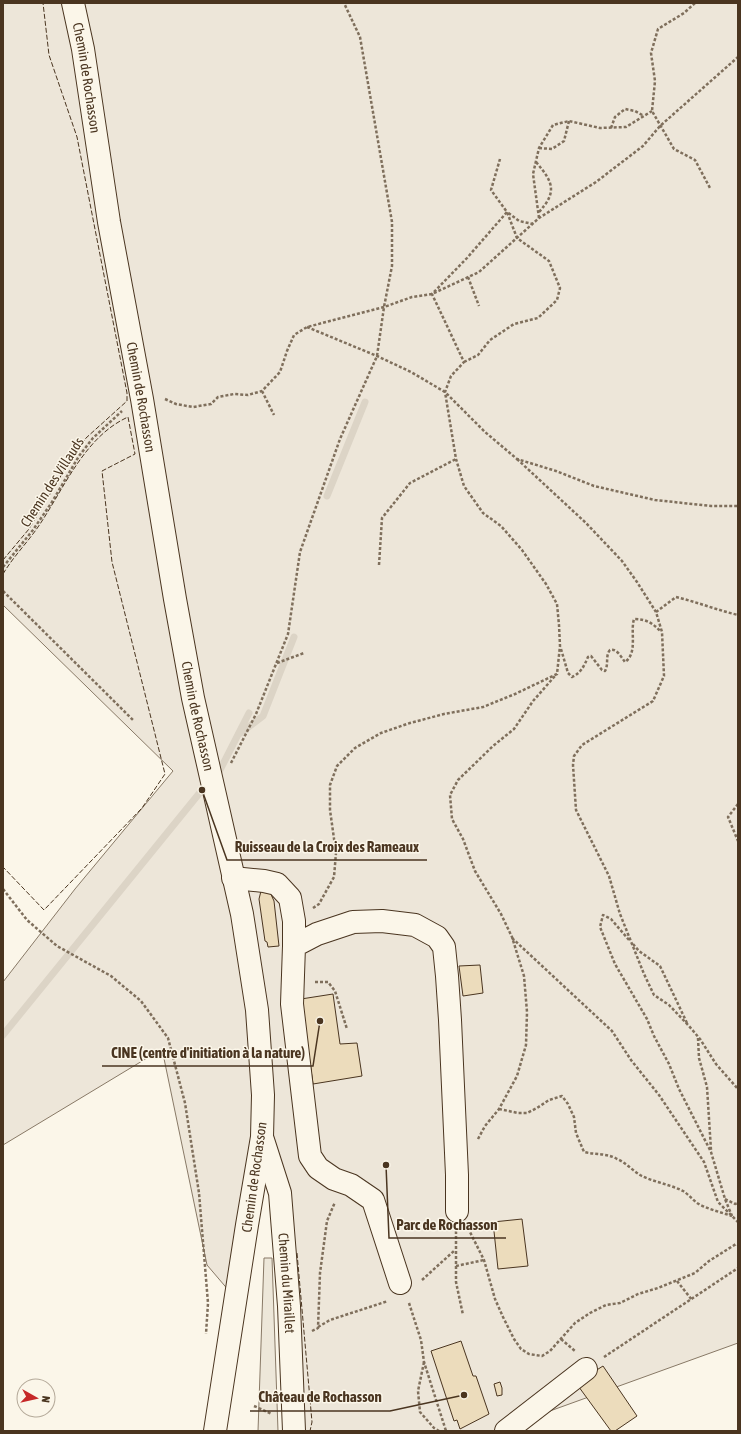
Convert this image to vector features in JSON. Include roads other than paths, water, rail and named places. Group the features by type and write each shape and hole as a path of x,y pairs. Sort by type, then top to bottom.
{"street":[{"name":"Chemin de Rochasson","path":"73,3 83,49 109,222 142,399 192,690 242,914 256,1010 263,1095 262,1137 215,1431"},
{"path":"233,878 264,881 277,884 290,898 294,920 292,1004 310,1156 318,1168 334,1179 351,1185 373,1200 404,1289"},
{"path":"294,946 317,934 353,922 382,921 415,925 437,937 444,947 450,1020 457,1175 457,1211"},
{"name":"Chemin du Miraillet","path":"262,1137 280,1193 291,1344 294,1431"},
{"path":"506,1431 586,1369"}],"waterway":[{"path":"327,496 365,402"},
{"path":"239,734 263,716 294,637"},
{"path":"218,774 249,713"},
{"path":"3,1035 202,790"}],"place":[{"name":"Ruisseau de la Croix des Rameaux","path":"202,790"},
{"name":"CINE (centre d'initiation à la nature)","path":"320,1021"},
{"name":"Parc de Rochasson","path":"386,1165"},
{"name":"Château de Rochasson","path":"464,1395"}]}
